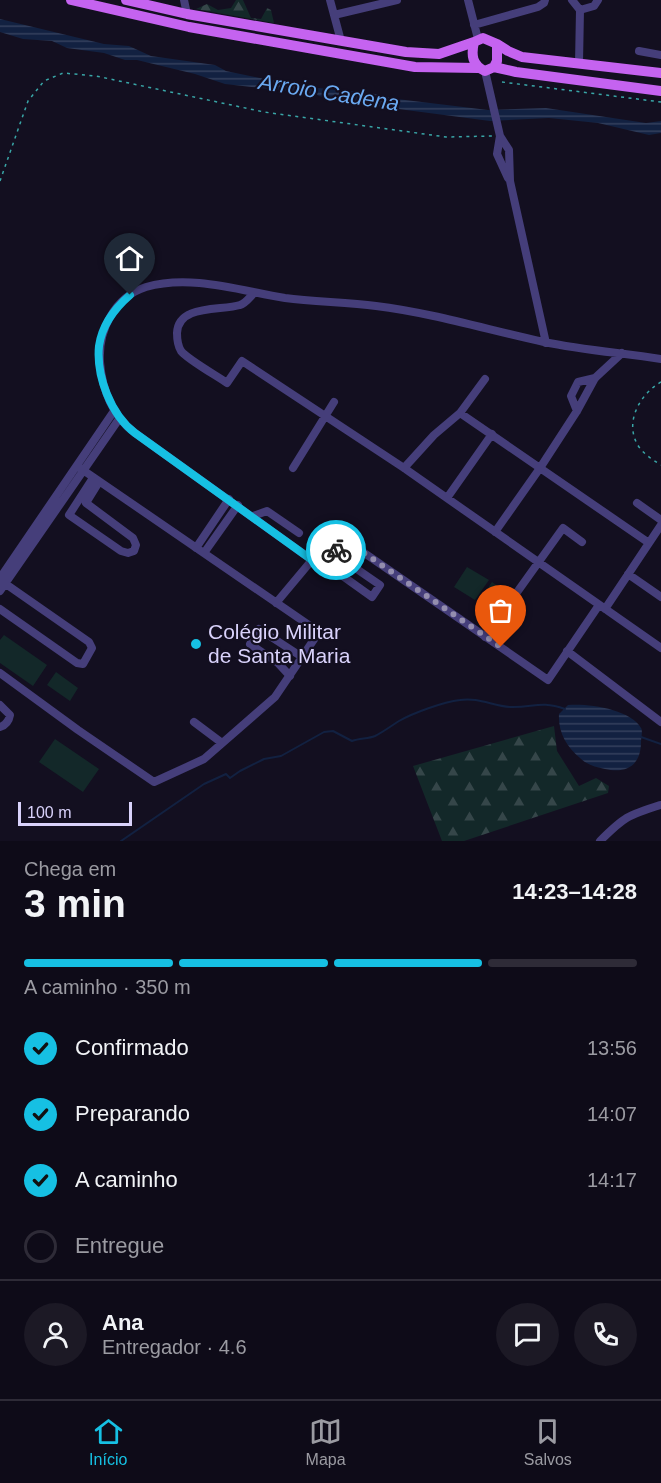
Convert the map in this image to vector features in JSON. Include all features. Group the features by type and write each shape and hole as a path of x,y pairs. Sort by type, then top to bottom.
{"main road":[{"path":"71,0 189,27 415,67 504,70 661,91"},
{"path":"126,0 187,14 426,54 451,51 483,38 516,55 661,73"},
{"path":"476,40 472,51 474,61 486,69"},
{"path":"486,69 497,61 497,44"}],"street":[{"path":"184,0 187,14"},
{"path":"330,0 341,40"},
{"path":"334,15 397,0"},
{"path":"468,0 476,40"},
{"path":"474,25 538,7 545,0"},
{"path":"572,0 580,10 579,63"},
{"path":"580,10 594,6 598,0"},
{"path":"639,51 661,55"},
{"path":"486,69 499,132 497,154 510,181 546,343"},
{"path":"332,552 380,585 372,597 135,433 116,415 101,371 99,346 117,306 130,295 146,287 196,283 254,293 385,308 546,343 661,359"},
{"path":"254,293 242,305 186,315 180,321 177,331 182,352 227,383 242,361 404,468 661,648"},
{"path":"495,532 578,411 595,378 622,353"},
{"path":"578,411 571,396 578,382 595,378"},
{"path":"404,468 434,435 460,413 484,379"},
{"path":"292,468 334,402"},
{"path":"460,413 649,543"},
{"path":"0,609 77,663 83,664 92,648 89,642 1,583 116,415"},
{"path":"447,498 492,434"},
{"path":"0,673 154,782 204,759 274,697 319,632 80,469"},
{"path":"96,480 86,503 133,538 136,544 134,551 128,553 121,551 69,515 96,480"},
{"path":"196,548 230,499"},
{"path":"637,503 661,520"},
{"path":"204,554 238,505"},
{"path":"253,516 267,511 299,533"},
{"path":"331,531 548,680 567,651 628,574 661,525"},
{"path":"485,637 563,528 582,542"},
{"path":"276,603 314,559 351,544"},
{"path":"628,574 661,597"},
{"path":"290,676 278,663 250,644 259,629 302,657"},
{"path":"567,651 661,722"},
{"path":"0,705 10,715 4,726 0,726"},
{"path":"194,722 222,743"},
{"path":"600,841 621,820 631,814 660,805"}],"path":[{"path":"0,181 28,101 44,81 63,73 96,76 275,114 446,137 499,132"},
{"path":"502,82 661,102"},
{"path":"661,382 641,398 634,413 633,429 637,445 647,456 661,465"}],"green space":[{"path":"236,0 243,0 251,18 261,19 267,8 271,10 274,23 196,9 207,4 218,10 231,8"},
{"path":"467,567 489,580 475,600 454,587"},
{"path":"492,582 507,593 492,614 477,604"},
{"path":"4,635 47,665 33,686 0,663 0,640"},
{"path":"56,672 78,688 70,701 47,685"},
{"path":"554,726 557,751 579,786 596,778 609,786 608,793 464,841 442,841 413,766"},
{"path":"55,739 99,769 83,792 39,762"}],"water":[{"name":"Arroio Cadena","path":"0,19 104,44 129,46 151,56 215,65 226,71 270,80 295,81 308,87 370,93 397,99 488,110 546,108 646,123 661,121 661,133 649,135 598,123 549,118 490,121 345,102 316,94 225,84 137,60 125,60 104,53 67,48 52,41 23,39 0,32"},
{"path":"568,705 608,709 636,721 642,733 640,750 635,762 626,769 613,770 589,764 583,760 567,744 560,727 559,714"}],"waterway":[{"path":"121,841 204,784 226,774 230,778 264,759 281,756 324,732 333,731 352,741 370,738 412,715 437,705 460,700 473,700 510,707 543,705 565,709"},
{"path":"641,737 661,744"}],"way so far":[{"path":"336,550 351,544 501,647"}],"place":[{"name":"Colégio Militar de Santa Maria","path":"196,644"}],"route":[{"path":"130,295 117,306 104,330 99,346 101,371 108,396 119,419 126,427 230,499 312,560 336,550"}]}
